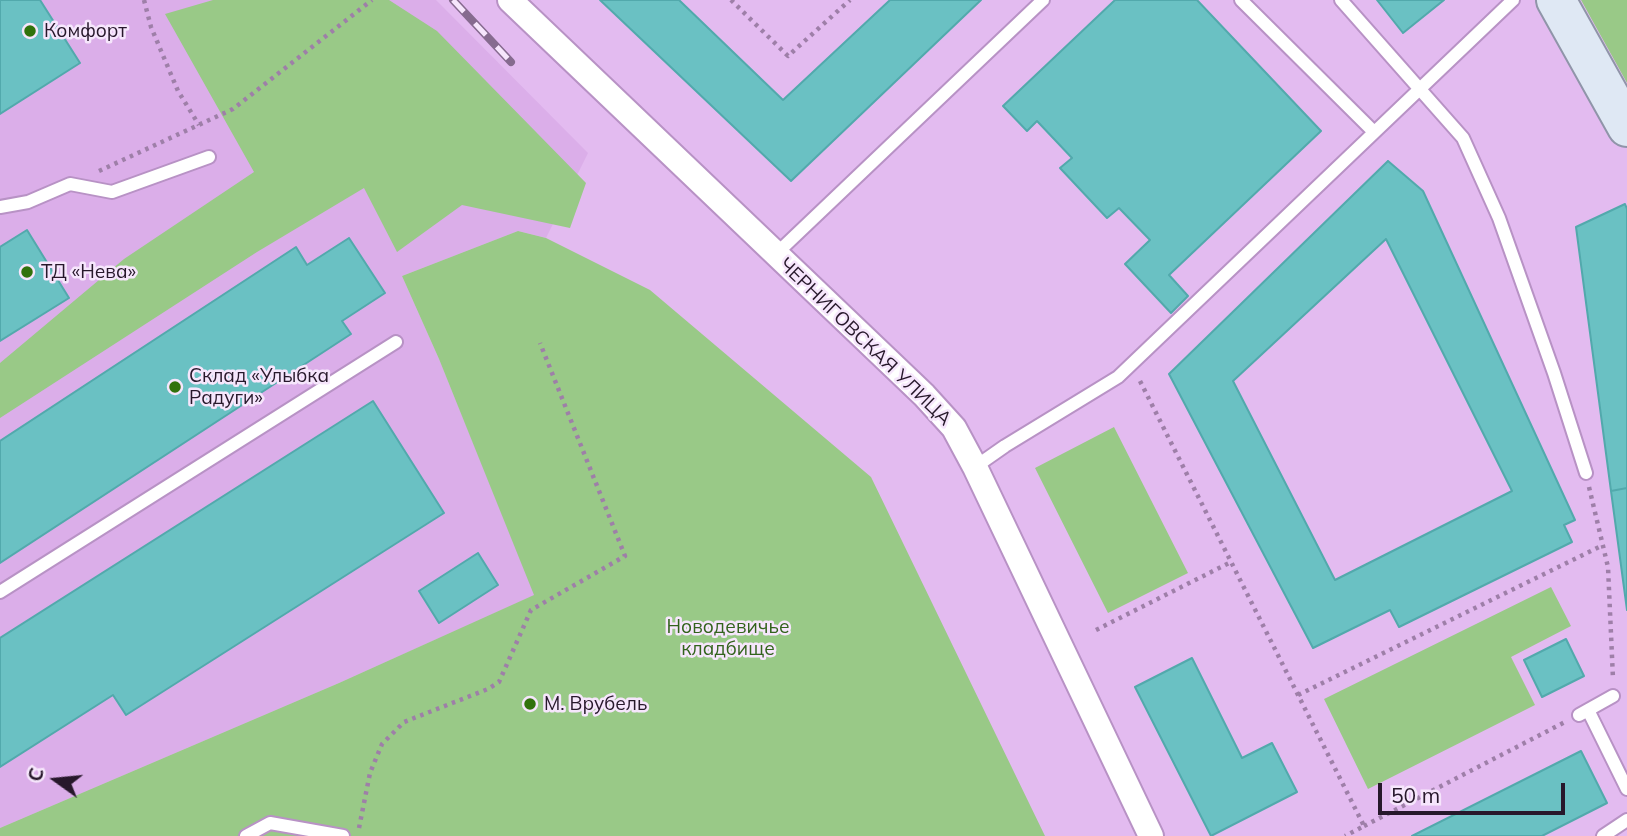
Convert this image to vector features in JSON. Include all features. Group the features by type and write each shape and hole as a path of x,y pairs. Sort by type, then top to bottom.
{"main road":[{"path":"1556,0 1627,127"}],"street":[{"name":"ЧЕРНИГОВСКАЯ УЛИЦА","path":"510,0 924,395 954,428 1151,836"}],"lane":[{"path":"776,254 1043,0"},
{"path":"1241,0 1374,132"},
{"path":"1341,0 1462,138 1499,218 1586,473"},
{"path":"975,467 1118,377 1513,0"},
{"path":"0,207 28,202 70,184 112,192 209,157"},
{"path":"0,592 396,342"},
{"path":"1613,696 1584,712 1627,789"},
{"path":"1603,836 1627,820"},
{"path":"246,836 270,823 343,836"}],"path":[{"path":"144,0 151,27 178,91 199,125"},
{"path":"70,184 233,109 372,0"},
{"path":"731,0 788,56 850,0"},
{"path":"358,836 370,772 382,744 404,723 499,682 531,610 625,556 540,343"},
{"path":"1131,364 1364,826"},
{"path":"1586,473 1608,567 1613,696"},
{"path":"1298,695 1602,545"},
{"path":"1096,630 1231,562"},
{"path":"1345,836 1584,712"}],"shaded area":[{"path":"0,0 436,0 588,153 546,238 518,231 402,276 439,359 535,595 339,683 0,828"}],"green space":[{"path":"213,0 389,0 437,31 586,183 570,228 462,205 397,252 364,188 257,252 0,418 0,363 124,259 254,172 165,14"},
{"path":"1581,0 1627,0 1627,83"},
{"name":"Новодевичье кладбище","path":"518,231 546,238 650,290 871,477 1045,836 0,836 0,828 339,683 534,595 439,359 402,276"},
{"path":"1114,427 1188,573 1108,613 1035,468"},
{"path":"1551,587 1571,626 1511,657 1535,705 1368,789 1324,699"}],"building":[{"name":"Комфорт","path":"0,0 40,0 80,63 0,114"},
{"path":"600,0 679,0 783,100 890,0 981,0 791,181"},
{"path":"1115,0 1197,0 1321,131 1169,275 1188,296 1171,313 1125,264 1150,240 1119,208 1107,218 1060,168 1072,158 1037,121 1027,131 1003,106"},
{"path":"1377,0 1444,0 1403,33"},
{"path":"1388,161 1423,191 1575,520 1564,525 1572,542 1399,627 1390,610 1313,648 1169,374","holes":["1386,239 1512,491 1335,580 1233,381"]},
{"path":"1625,204 1627,488 1611,491 1576,227"},
{"name":"ТД «Нева»","path":"27,230 69,298 0,341 0,247"},
{"name":"Склад «Улыбка Радуги»","path":"349,238 385,293 342,321 351,334 0,563 0,441 296,247 307,265"},
{"path":"373,401 444,513 126,715 113,695 0,767 0,638"},
{"path":"1627,488 1627,610 1611,491"},
{"path":"478,553 498,585 439,623 419,591"},
{"path":"1566,639 1584,676 1542,697 1524,660"},
{"path":"1192,658 1242,758 1272,743 1297,792 1211,836 1135,687"},
{"path":"1581,751 1607,803 1542,836 1412,836"}],"railway":[{"path":"453,0 511,62"}],"place":[{"name":"Комфорт","path":"30,31"},
{"name":"ТД «Нева»","path":"27,272"},
{"name":"Склад «Улыбка Радуги»","path":"175,387"},
{"name":"М. Врубель","path":"530,704"}]}
